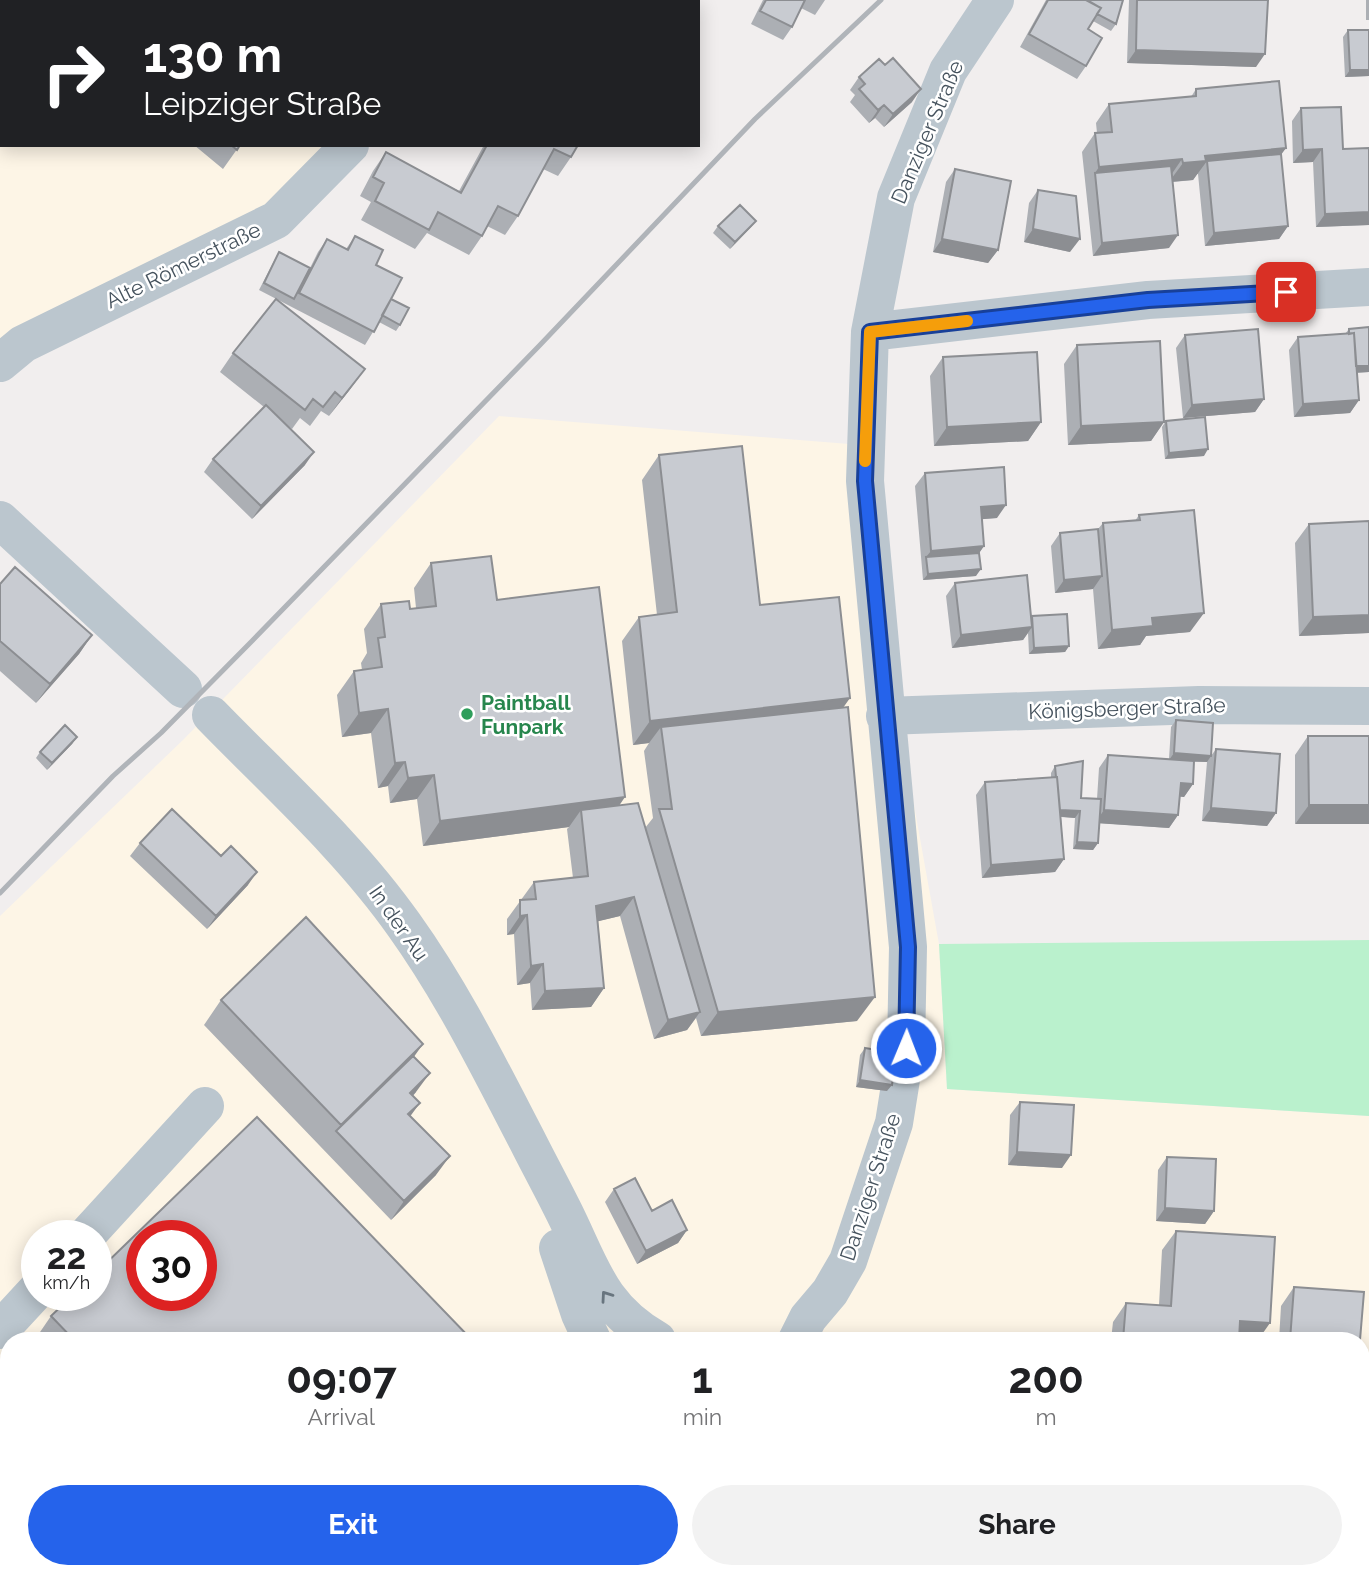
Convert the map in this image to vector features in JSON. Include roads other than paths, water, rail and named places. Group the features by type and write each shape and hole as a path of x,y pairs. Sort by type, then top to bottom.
{"street":[{"name":"Danziger Straße","path":"800,1332 830,1293 848,1261 894,1123 906,1048 908,947 865,481 870,332 896,198 948,71 995,0"},
{"name":"Alte Römerstraße","path":"0,363 23,344 276,220 348,147"},
{"path":"870,332 1148,300 1369,287"},
{"path":"0,520 183,689"},
{"name":"Königsberger Straße","path":"885,716 1199,705 1369,706"},
{"name":"In der Au","path":"211,715 358,867 404,925 459,1013 561,1206 589,1270 624,1318 645,1332"},
{"path":"101,1220 205,1106"},
{"name":"In der Au","path":"539,1168 546,1210 588,1332"},
{"path":"0,1330 21,1307"}],"railway":[{"path":"0,893 113,776 161,733 252,641 755,119 881,0"}],"place":[{"name":"Paintball Funpark","path":"467,714"}]}
